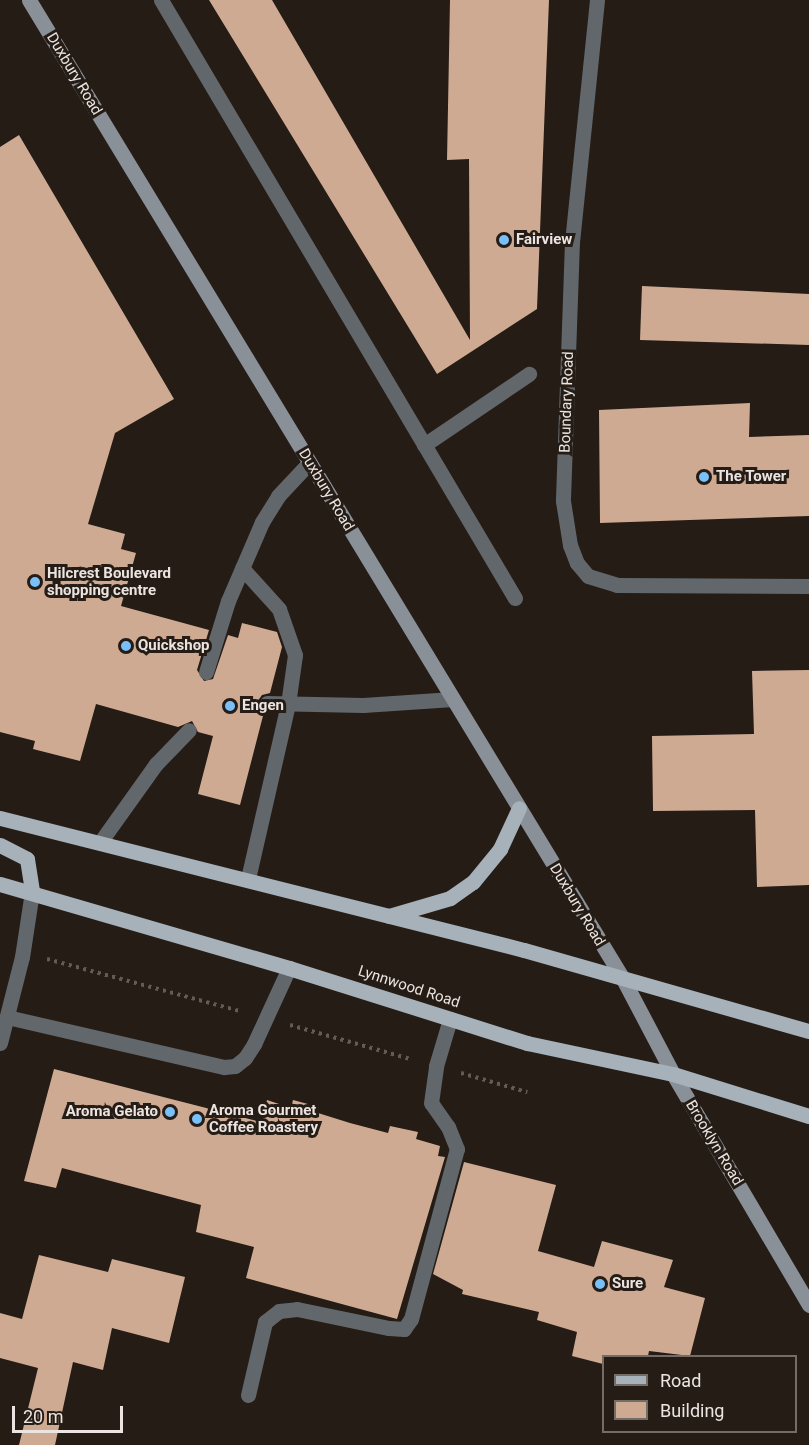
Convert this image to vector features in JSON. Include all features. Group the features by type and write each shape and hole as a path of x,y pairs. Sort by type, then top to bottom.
{"main road":[{"name":"Duxbury Road","path":"29,0 623,979"},
{"path":"389,916 450,898 473,882 490,865 519,808"},
{"path":"0,818 101,841 389,916 809,1031"},
{"path":"0,845 27,859 32,892"},
{"name":"Lynnwood Road","path":"0,884 289,968 527,1042 673,1074 809,1116"},
{"name":"Brooklyn Road","path":"623,979 673,1074 809,1305"}],"street":[{"path":"161,0 515,598"},
{"name":"Boundary Road","path":"597,0 572,241 563,501 570,545 577,563 588,576 617,585 809,586"},
{"path":"424,445 529,374"},
{"path":"206,672 242,568 278,496 309,463"},
{"path":"242,568 279,609 291,636 294,673 248,879"},
{"path":"267,703 363,705 453,699"},
{"path":"101,841 156,764 189,730"},
{"path":"0,1043 32,892"},
{"path":"7,1017 224,1067 235,1066 245,1058 254,1044 289,968"},
{"path":"248,1395 265,1322 279,1311 297,1309 404,1329 411,1319 457,1149 448,1127 431,1103 436,1066 450,1018"}],"building":[{"name":"Fairview","path":"209,0 272,0 470,340 469,159 447,160 450,0 549,0 537,309 437,374"},
{"name":"Hilcrest Boulevard shopping centre","path":"19,135 174,399 115,433 88,524 125,534 121,549 136,553 121,606 209,630 197,670 204,681 213,679 228,635 238,638 242,623 277,632 282,647 270,693 262,695 257,702 264,712 240,805 198,794 213,736 198,732 192,721 178,727 96,704 80,761 33,749 35,741 0,732 0,147"},
{"path":"642,286 809,294 809,345 640,340"},
{"name":"The Tower","path":"750,403 749,437 809,435 809,516 600,523 599,410"},
{"path":"809,670 809,885 757,887 755,810 653,811 652,736 754,734 752,671"},
{"path":"54,1069 261,1122 267,1100 291,1108 293,1100 319,1107 318,1113 388,1133 390,1126 418,1132 416,1139 440,1146 438,1156 445,1157 397,1319 246,1278 254,1247 196,1232 201,1205 62,1168 56,1188 24,1181"},
{"path":"464,1162 556,1185 538,1251 594,1267 602,1241 673,1260 664,1287 705,1298 690,1355 649,1351 648,1355 602,1355 602,1364 572,1356 577,1332 537,1320 539,1312 462,1294 463,1290 433,1274"},
{"path":"39,1255 108,1272 112,1259 185,1277 169,1343 112,1328 103,1370 73,1362 55,1445 19,1445 38,1368 0,1358 0,1313 22,1319"}],"place":[{"name":"Fairview","path":"504,240"},
{"name":"The Tower","path":"704,477"},
{"name":"Hilcrest Boulevard shopping centre","path":"35,582"},
{"name":"Quickshop","path":"126,646"},
{"name":"Engen","path":"230,706"},
{"name":"Aroma Gelato","path":"170,1112"},
{"name":"Aroma Gourmet Coffee Roastery","path":"197,1119"},
{"name":"Sure","path":"600,1284"}]}
